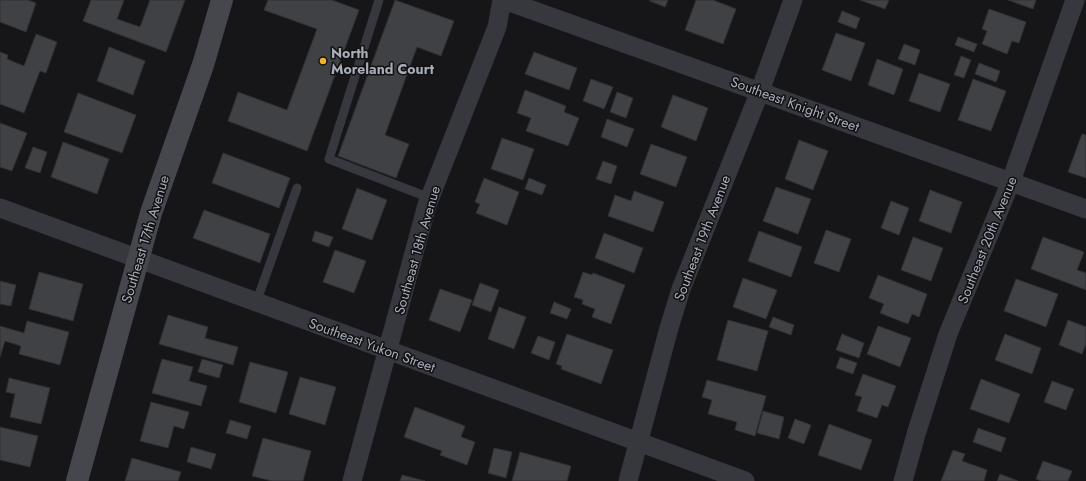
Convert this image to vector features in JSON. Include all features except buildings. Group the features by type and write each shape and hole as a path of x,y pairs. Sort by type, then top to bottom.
{"street":[{"name":"Southeast 17th Avenue","path":"77,481 137,259 151,213 203,65 222,0"},
{"name":"Southeast 18th Avenue","path":"352,481 430,198 496,27 503,0"},
{"name":"Southeast Knight Street","path":"503,0 1086,209"},
{"name":"Southeast 19th Avenue","path":"628,481 668,328 681,289 760,91 793,0"},
{"name":"Southeast 20th Avenue","path":"903,481 917,431 948,334 1011,181 1075,0"},
{"name":"Southeast Yukon Street","path":"0,208 745,481"}],"lane":[{"path":"379,0 329,159 430,198"},
{"path":"256,303 297,188"}],"place":[{"name":"North Moreland Court","path":"323,61"}]}
